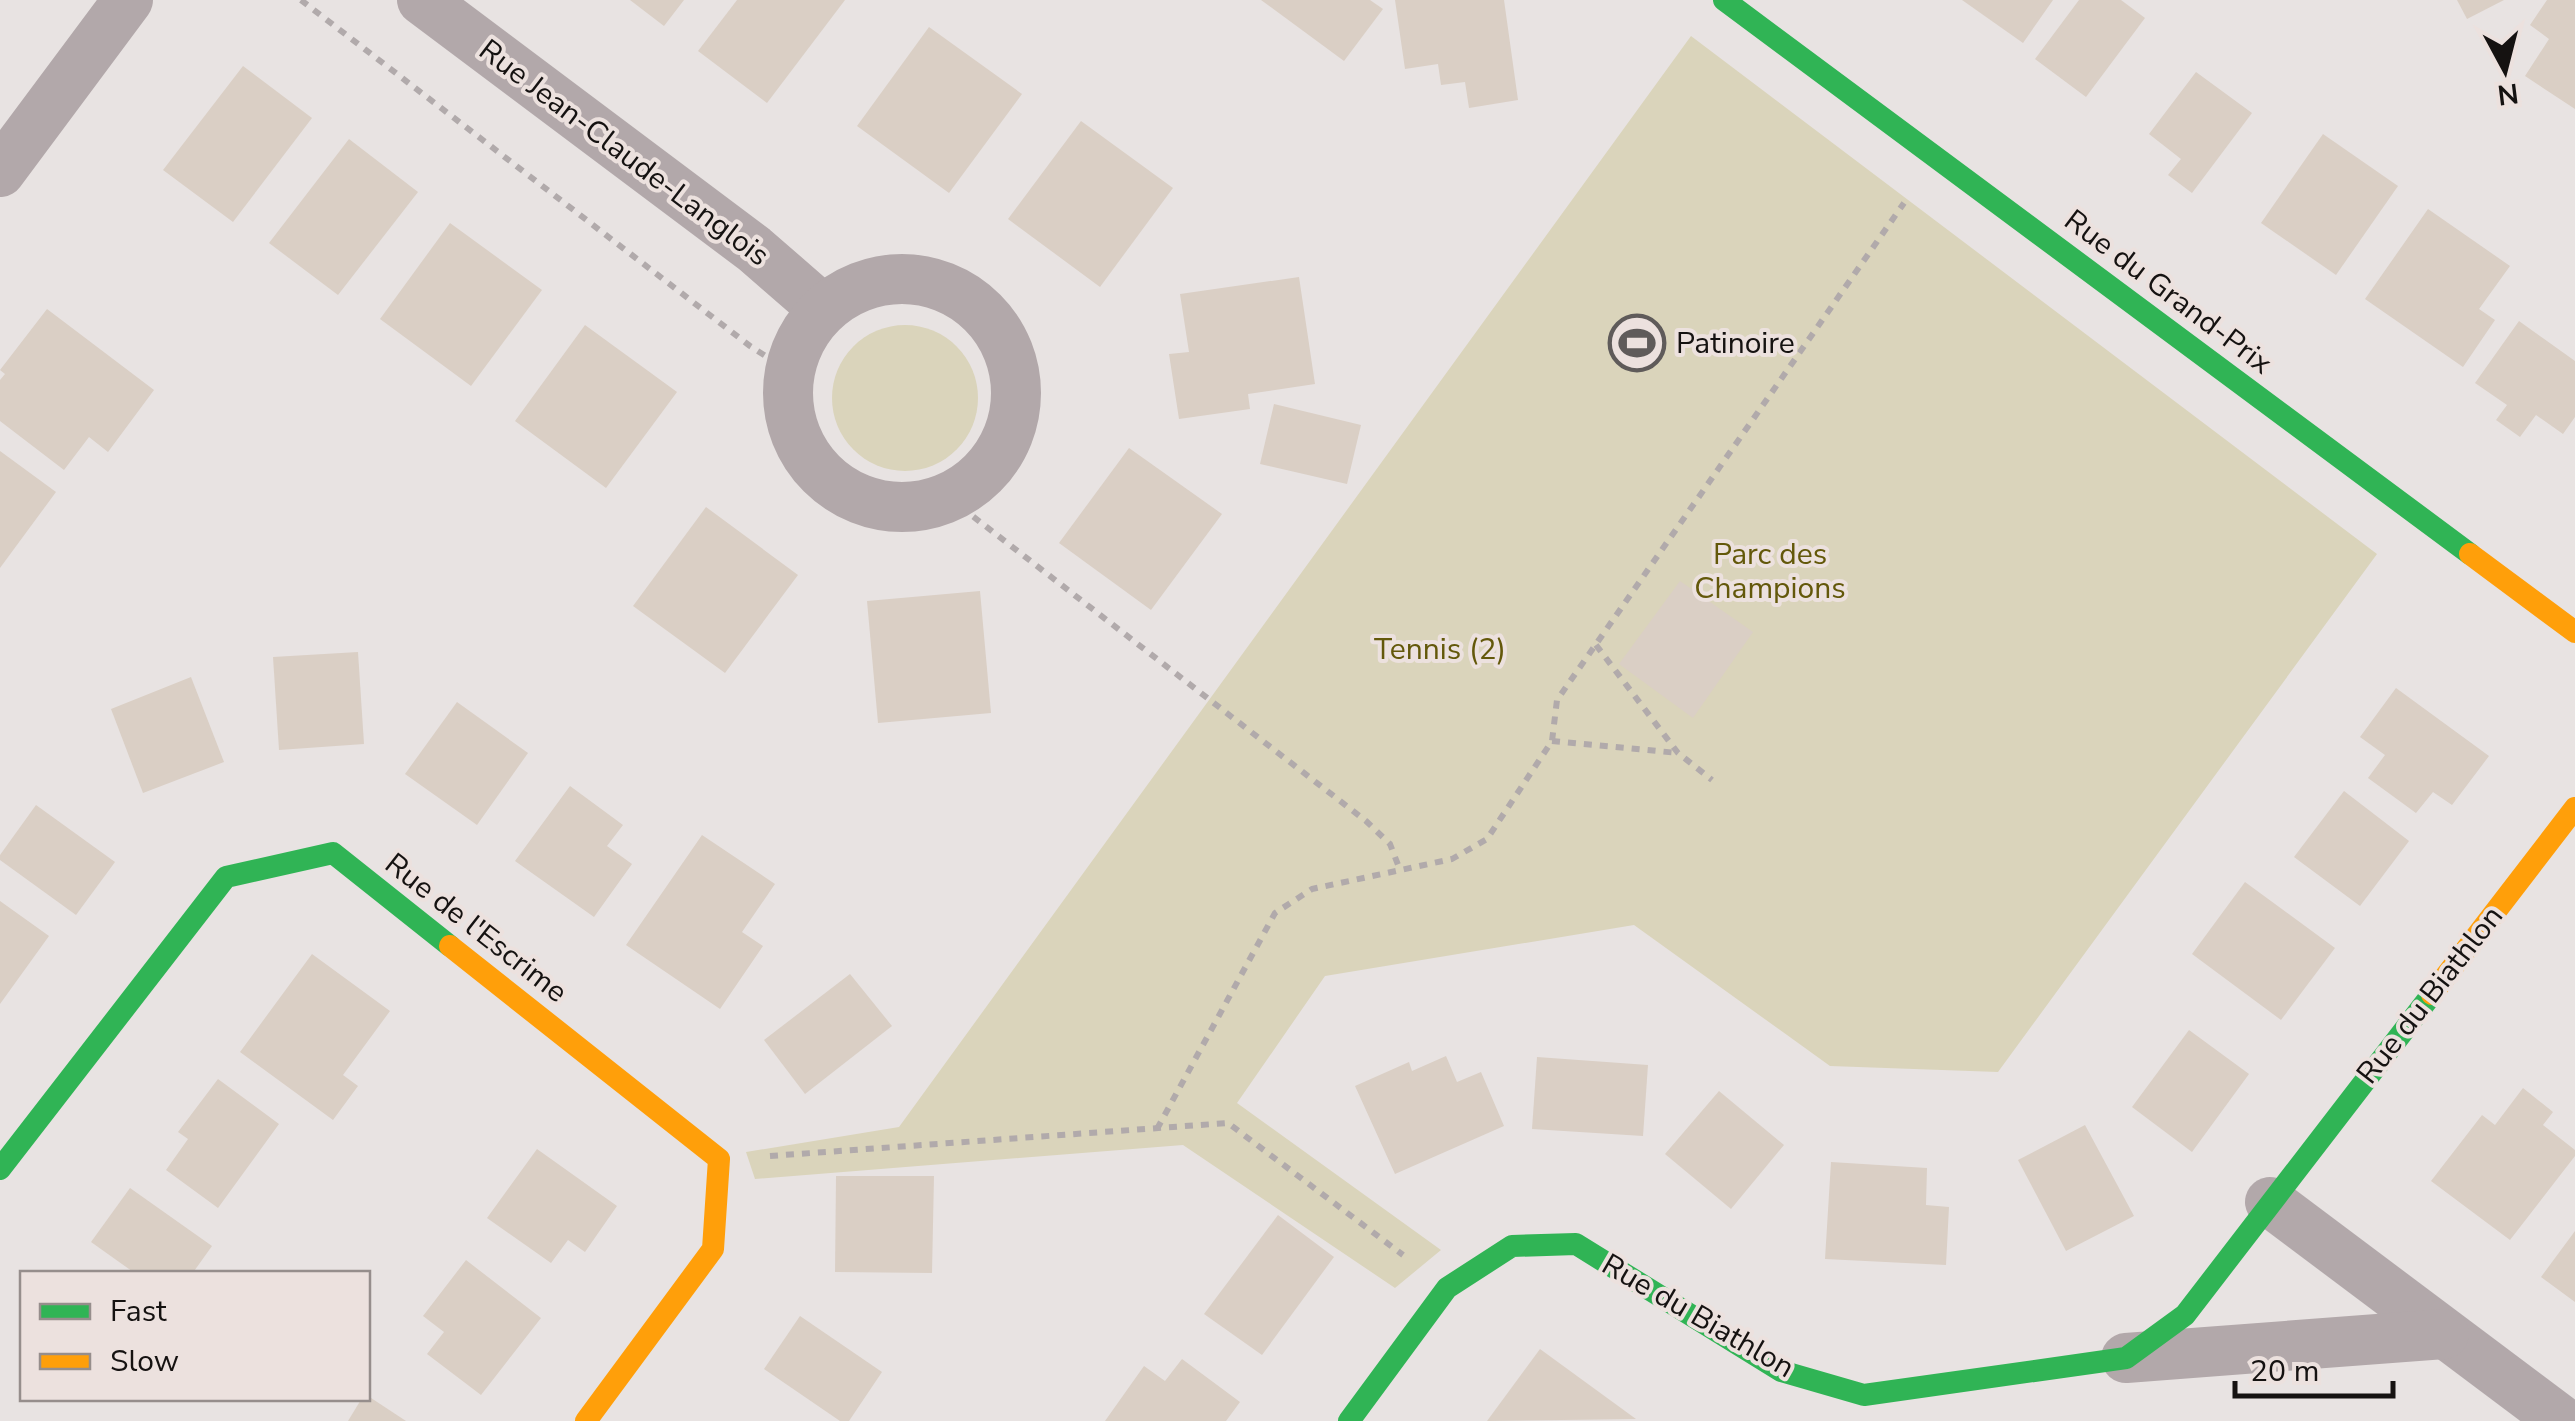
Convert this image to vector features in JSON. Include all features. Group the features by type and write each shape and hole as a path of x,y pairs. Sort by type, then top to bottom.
{"street":[{"path":"0,172 128,0"},
{"name":"Rue Jean-Claude-Langlois","path":"422,0 754,249 824,310"},
{"name":"Rue du Grand-Prix","path":"1724,0 2575,632"},
{"path":"921,280 965,296 998,330 1016,374 1014,421 1003,448 985,472 963,490 936,502 907,507 878,505 850,495 826,478 806,456 793,430 788,401 789,372 798,344 824,310 851,290 874,281 921,280"},
{"name":"Rue du Biathlon","path":"2126,1358 2185,1315 2575,808"},
{"name":"Rue de l'Escrime","path":"0,1169 226,877 333,854 719,1159"},
{"path":"586,1421 713,1249 719,1159"},
{"path":"2270,1202 2562,1421"},
{"name":"Rue du Biathlon","path":"1349,1421 1447,1288 1512,1246 1576,1244 1781,1372 1864,1395 2126,1358 2444,1334"}],"path":[{"path":"301,0 789,372"},
{"path":"1157,1128 1276,912 1312,888 1452,859 1487,838 1552,741 1557,700 1937,156"},
{"path":"948,496 1366,821 1390,844 1400,870"},
{"path":"1596,645 1678,753 1712,780"},
{"path":"1552,741 1678,753"},
{"path":"719,1159 1228,1124 1447,1288"}],"green space":[{"name":"Parc des Champions","path":"1691,36 2377,554 1998,1072 1830,1066 1634,925 1325,976 1237,1103 1441,1250 1395,1288 1183,1145 755,1179 746,1152 899,1127"},
{"path":"905,325 933,330 957,346 973,370 978,398 973,426 957,450 933,466 905,471 877,466 853,450 837,426 832,398 837,370 853,346 877,330"}],"building":[{"path":"630,0 684,0 664,26"},
{"path":"737,0 845,0 767,103 698,51"},
{"path":"1261,0 1370,0 1383,9 1344,61"},
{"path":"1395,0 1504,0 1518,100 1469,108 1465,82 1441,85 1438,64 1405,69"},
{"path":"1962,0 2053,0 2023,43"},
{"path":"2079,0 2121,0 2145,18 2086,97 2035,59"},
{"path":"2457,0 2504,0 2467,19"},
{"path":"2547,0 2575,0 2575,109 2525,76 2549,39 2530,25"},
{"path":"929,27 1022,94 949,193 857,126"},
{"path":"243,66 312,118 233,222 163,170"},
{"path":"2196,72 2252,113 2192,193 2168,175 2181,159 2149,134"},
{"path":"1081,121 1173,188 1100,287 1008,219"},
{"path":"2323,134 2398,186 2336,275 2261,223"},
{"path":"349,139 418,192 338,295 269,243"},
{"path":"2428,209 2510,266 2479,309 2495,320 2463,367 2365,299"},
{"path":"450,223 542,290 471,386 380,319"},
{"path":"1299,277 1315,384 1248,394 1250,409 1179,419 1169,354 1189,352 1180,294"},
{"path":"47,309 154,390 108,452 89,437 64,470 0,421 0,380 5,374 0,370"},
{"path":"2519,321 2575,361 2575,417 2563,434 2536,415 2520,437 2496,420 2507,405 2475,383"},
{"path":"585,325 677,392 606,488 515,421"},
{"path":"1274,404 1361,425 1347,484 1260,464"},
{"path":"1129,448 1222,514 1151,610 1059,543"},
{"path":"0,451 56,492 0,568"},
{"path":"706,507 798,575 725,673 633,606"},
{"path":"1680,581 1753,632 1693,718 1619,664"},
{"path":"980,591 991,713 878,723 867,601"},
{"path":"358,652 364,744 279,750 273,657"},
{"path":"191,677 224,762 143,793 111,709"},
{"path":"2396,688 2489,756 2452,805 2433,792 2416,813 2368,778 2385,755 2360,737"},
{"path":"457,702 528,753 477,825 405,774"},
{"path":"570,786 623,825 607,846 632,864 594,917 515,861"},
{"path":"2344,791 2409,841 2360,906 2294,857"},
{"path":"36,805 115,862 76,915 0,860"},
{"path":"702,835 775,884 742,932 763,946 720,1009 626,945"},
{"path":"2245,882 2335,948 2281,1020 2192,954"},
{"path":"0,901 49,936 0,1004"},
{"path":"312,954 390,1011 343,1075 358,1086 333,1120 240,1052"},
{"path":"850,974 892,1026 805,1094 764,1040"},
{"path":"2189,1030 2249,1074 2192,1152 2132,1107"},
{"path":"1446,1056 1457,1082 1481,1072 1504,1126 1395,1174 1355,1086 1409,1062 1412,1071"},
{"path":"1537,1057 1648,1065 1643,1136 1532,1129"},
{"path":"218,1079 279,1124 218,1208 166,1170 188,1139 178,1132"},
{"path":"2523,1088 2553,1112 2543,1125 2575,1150 2575,1156 2510,1240 2431,1181 2482,1115 2495,1125"},
{"path":"1719,1091 1784,1145 1731,1209 1665,1154"},
{"path":"2085,1125 2134,1216 2066,1251 2018,1160"},
{"path":"537,1149 617,1206 585,1252 568,1240 551,1263 487,1218"},
{"path":"1831,1162 1927,1168 1926,1205 1949,1207 1946,1265 1825,1259"},
{"path":"836,1176 934,1176 932,1273 835,1272"},
{"path":"130,1188 212,1246 194,1271 132,1271 91,1242"},
{"path":"1278,1215 1334,1257 1262,1355 1204,1314"},
{"path":"2575,1231 2575,1302 2541,1277"},
{"path":"466,1260 541,1318 481,1395 427,1354 444,1332 423,1316"},
{"path":"800,1316 882,1372 849,1421 840,1421 764,1369"},
{"path":"1540,1349 1636,1419 1487,1421"},
{"path":"1182,1359 1240,1402 1226,1421 1105,1421 1144,1366 1165,1381"},
{"path":"370,1397 406,1421 348,1421 360,1401 370,1401"}],"traffic: fast":[{"path":"1724,0 2470,554"},
{"path":"0,1169 226,877 333,853 450,946"},
{"path":"1349,1421 1447,1288 1512,1246 1576,1244 1781,1371 1864,1395 2126,1358 2185,1315 2432,994"}],"traffic: slow":[{"path":"2470,554 2575,632"},
{"path":"2432,994 2575,808"},
{"path":"450,946 719,1159 713,1249 586,1421"}],"place":[{"name":"Patinoire","path":"1637,343"}],"park label":[{"name":"Tennis (2)","path":"1440,649"}]}
